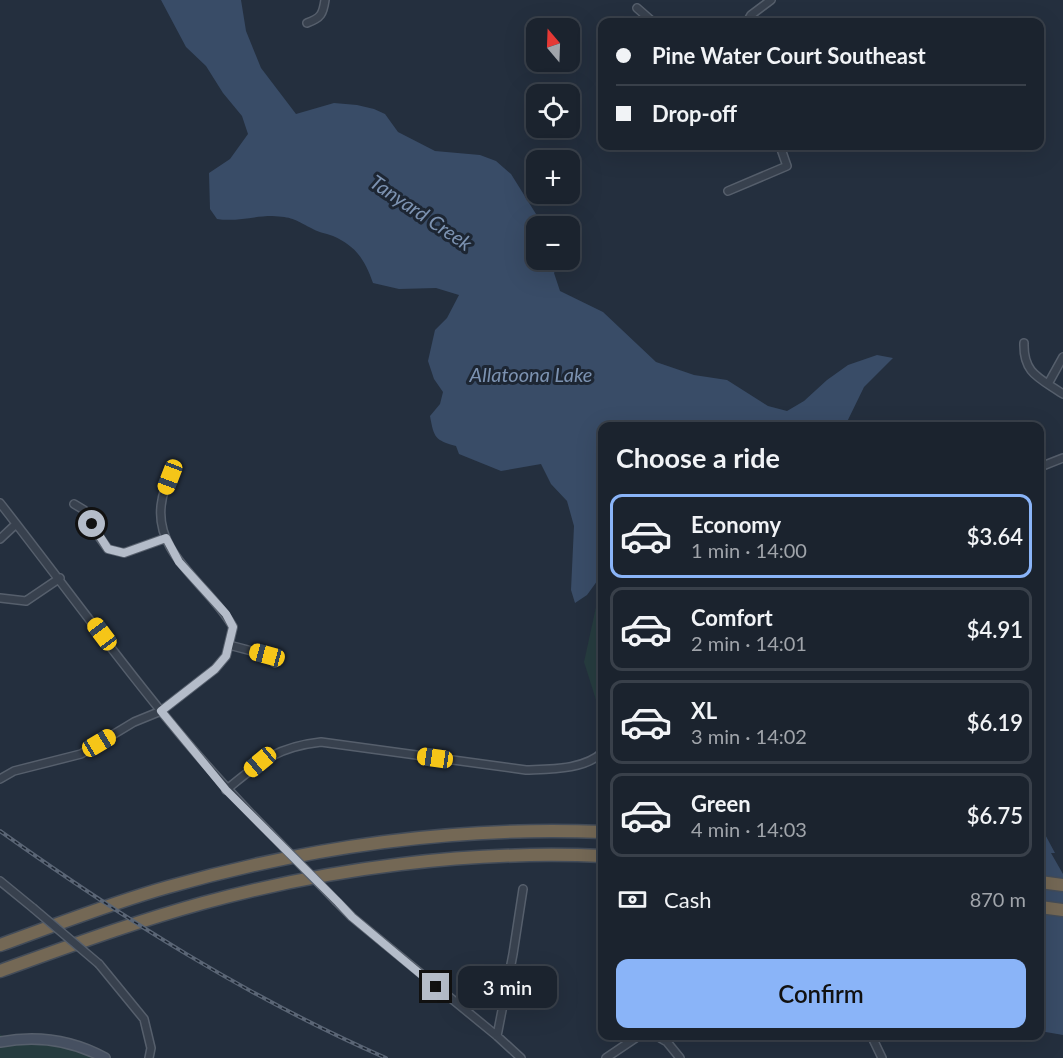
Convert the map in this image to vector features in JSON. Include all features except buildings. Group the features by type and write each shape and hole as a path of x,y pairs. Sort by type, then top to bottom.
{"highway":[{"path":"0,945 167,888 298,856 371,844 456,835 598,832"},
{"path":"0,971 91,938 173,912 231,896 321,877 458,860 598,856"},
{"path":"1044,883 1063,885"},
{"path":"1044,908 1063,910"}],"street":[{"path":"307,23 319,19 323,13 325,0"},
{"path":"749,18 771,0"},
{"path":"637,9 648,18"},
{"path":"728,191 787,166 781,150"},
{"path":"1024,343 1023,357 1027,366 1034,374 1063,394"},
{"path":"1048,384 1063,357"},
{"path":"1044,465 1063,458"},
{"path":"0,778 14,771 81,754 134,722 161,711 215,669 226,656 233,627 226,614 179,562 161,523 162,499 170,477"},
{"path":"0,503 161,711 226,790 367,930 521,1058"},
{"path":"74,504 84,510 108,549 124,553 166,538"},
{"path":"0,539 16,524"},
{"path":"0,598 26,602 60,578"},
{"path":"229,645 267,655 275,663"},
{"path":"226,790 260,762 280,751 321,742 526,770 577,765 598,757"},
{"path":"0,881 99,964 144,1019 151,1048 149,1058"},
{"path":"497,1036 523,890"},
{"path":"0,1042 34,1039 62,1042 91,1050 105,1058"},
{"path":"606,1058 633,1040"},
{"path":"664,1040 680,1058"},
{"path":"873,1040 882,1058"}],"green space":[{"path":"598,598 598,706 584,662"},
{"path":"0,1034 12,1044 46,1043 66,1046 97,1058 0,1058"}],"water":[{"name":"Allatoona Lake","path":"161,0 241,0 246,31 261,68 296,114 334,103 357,105 385,114 398,132 435,151 480,155 496,161 511,174 526,198 526,204 530,204 539,216 526,216 526,270 556,270 554,273 560,291 603,312 656,362 694,375 727,380 768,406 787,411 804,401 848,365 877,355 893,358 864,387 847,422 598,422 598,580 587,595 575,603 571,590 574,526 567,501 551,484 541,464 501,471 459,454 456,446 440,440 434,434 430,416 440,404 443,392 434,379 428,361 435,330 447,318 459,295 436,288 399,289 373,283 367,267 348,244 293,219 272,216 217,219 210,209 209,173 230,159 248,134 242,116 223,93 206,66 186,47"},
{"path":"1044,832 1055,853 1051,853 1063,874 1063,1035 1044,1032"}],"railway":[{"path":"0,831 93,895 187,955 335,1035 386,1058"}],"route":[{"path":"92,524 108,549 124,553 166,538 179,562 226,614 233,627 226,656 215,669 161,711 226,790 352,917 436,987"}],"water label":[{"name":"Tanyard Creek","path":"421,213"}]}
